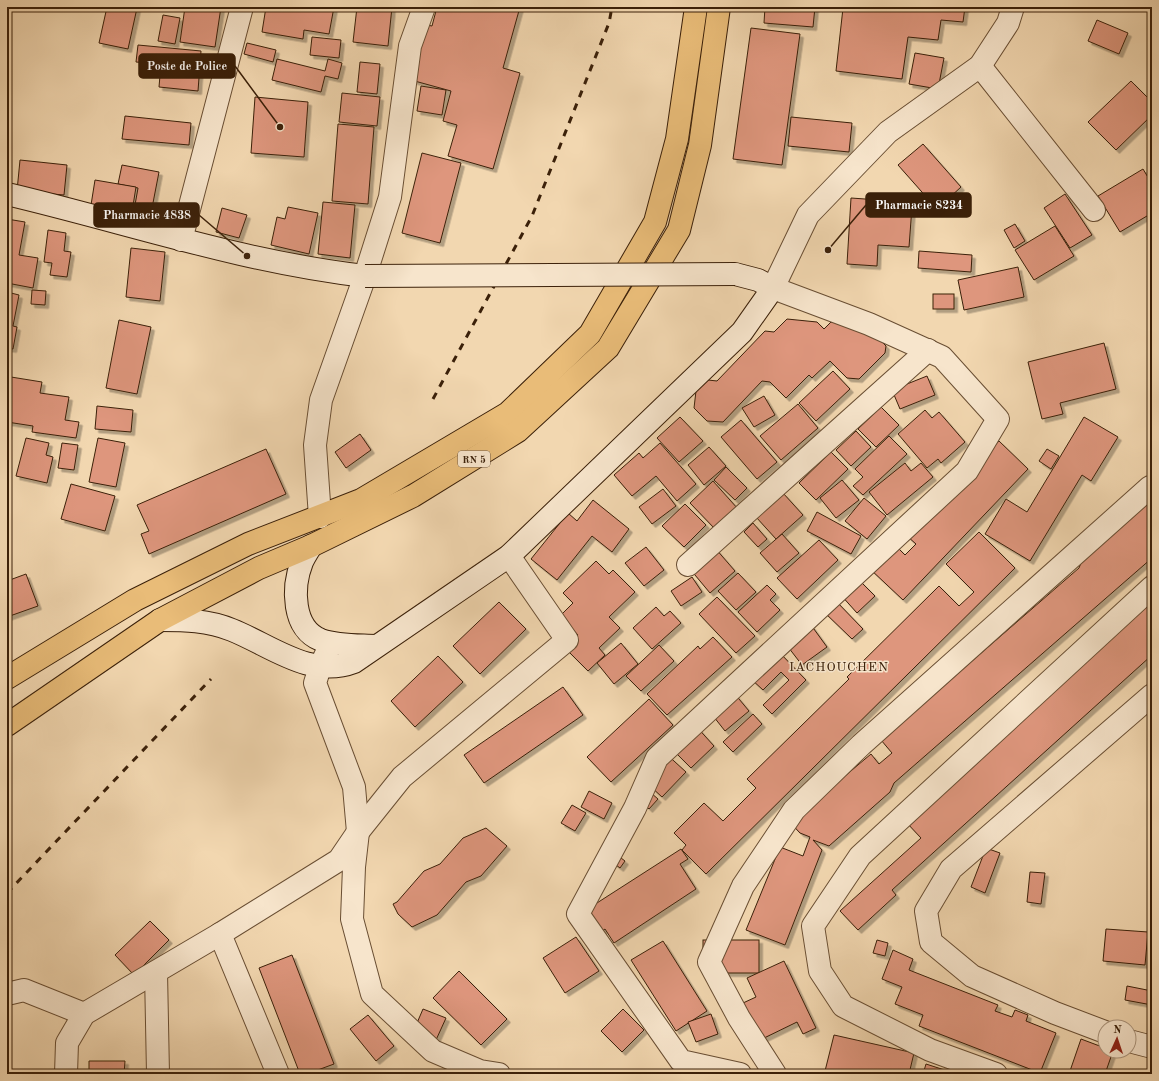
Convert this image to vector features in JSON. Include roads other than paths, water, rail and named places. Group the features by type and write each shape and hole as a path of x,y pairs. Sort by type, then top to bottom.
{"highway":[{"name":"RN 5","path":"7,678 135,600 248,544 361,500 508,413 590,334 655,222 677,139 696,7"},
{"name":"RN 5","path":"7,725 160,620 259,568 311,546 413,496 518,431 608,348 679,230 700,145 719,7"}],"street":[{"path":"181,240 242,7"},
{"path":"320,517 315,445 320,408 328,379 365,276 390,197 410,46 424,7"},
{"path":"160,620 198,620 231,629 282,654 320,667 332,668 343,666 354,662 510,556 742,332 773,288 808,215 888,132 980,66 1008,22 1013,7"},
{"path":"980,66 1094,210"},
{"path":"7,194 85,212 181,240 296,266 365,276 735,274 758,280 773,288 869,324 942,356 998,419 967,471 657,758 635,808 578,914 681,1061 740,1074"},
{"path":"688,565 928,350"},
{"path":"775,1074 739,1018 709,962 743,886 794,810 861,744 1150,487"},
{"path":"311,546 302,562 297,579 296,597 301,622 312,635 331,643 376,646"},
{"path":"66,1074 67,1043 84,1014 220,934 339,860 358,832 402,777 567,640 510,556"},
{"path":"996,1074 930,1050 843,1006 820,971 813,926 860,856 1152,587"},
{"path":"331,643 320,667 315,683 354,787 358,832 354,867 352,919 372,994 433,1051 480,1071 499,1074"},
{"path":"1097,1029 1055,1014 972,976 931,942 926,911 951,869 1152,695"},
{"path":"220,934 278,1074"},
{"path":"156,972 158,1074"},
{"path":"7,994 24,990 84,1014"},
{"path":"1137,1043 1152,1047"}],"railway":[{"path":"433,399 532,216 609,23 612,7"},
{"path":"7,893 211,679"}],"place":[{"name":"Poste de Police","path":"280,127"},
{"name":"Pharmacie 8234","path":"828,250"},
{"name":"Pharmacie 4838","path":"247,256"}],"district":[{"name":"IACHOUCHEN","path":"839,666"}]}
